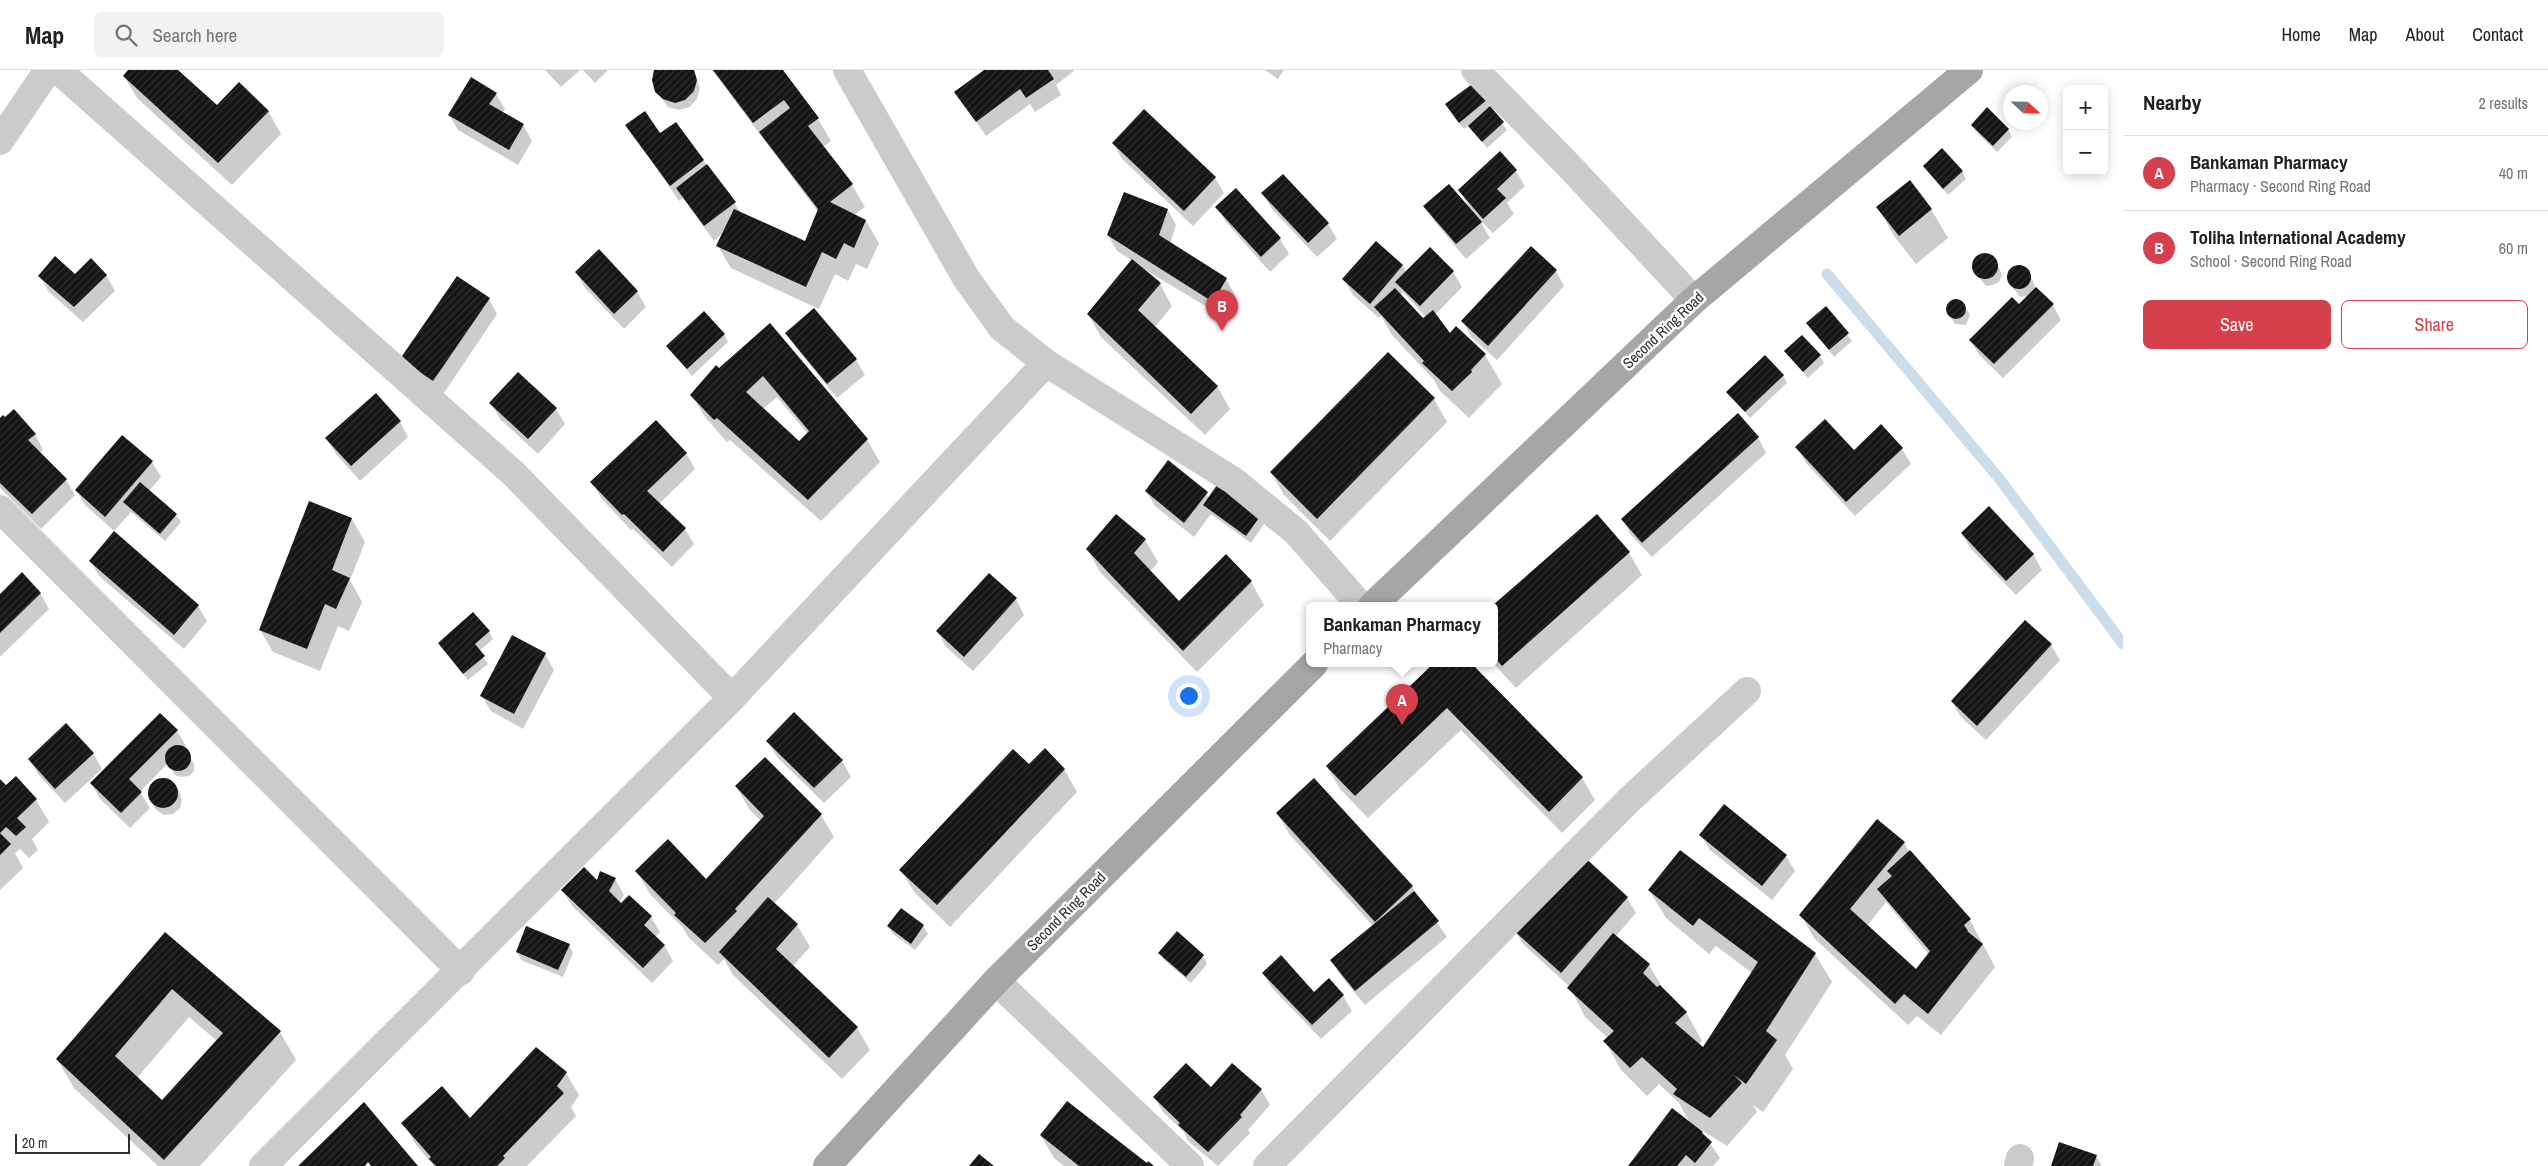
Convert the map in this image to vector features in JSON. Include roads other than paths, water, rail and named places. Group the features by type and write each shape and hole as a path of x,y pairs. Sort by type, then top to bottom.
{"main road":[{"name":"Second Ring Road","path":"1376,602 1694,300 1968,70"},
{"name":"Second Ring Road","path":"827,1166 996,982 1311,667"}],"street":[{"path":"0,141 48,70"},
{"path":"58,70 514,474 732,698"},
{"path":"847,70 966,278 1002,328 1046,363 1234,481 1296,532 1357,602"},
{"path":"1475,70 1572,169 1694,300"},
{"path":"263,1166 461,971 732,698 1046,363"},
{"path":"0,509 461,971"},
{"path":"1268,1166 1628,801 1747,691"},
{"path":"996,982 1190,1166"}],"waterway":[{"path":"1827,274 1998,477 2123,644"}],"place":[{"name":"Toliha International Academy","path":"1222,331"},
{"name":"Bankaman Pharmacy","path":"1402,725"}]}
